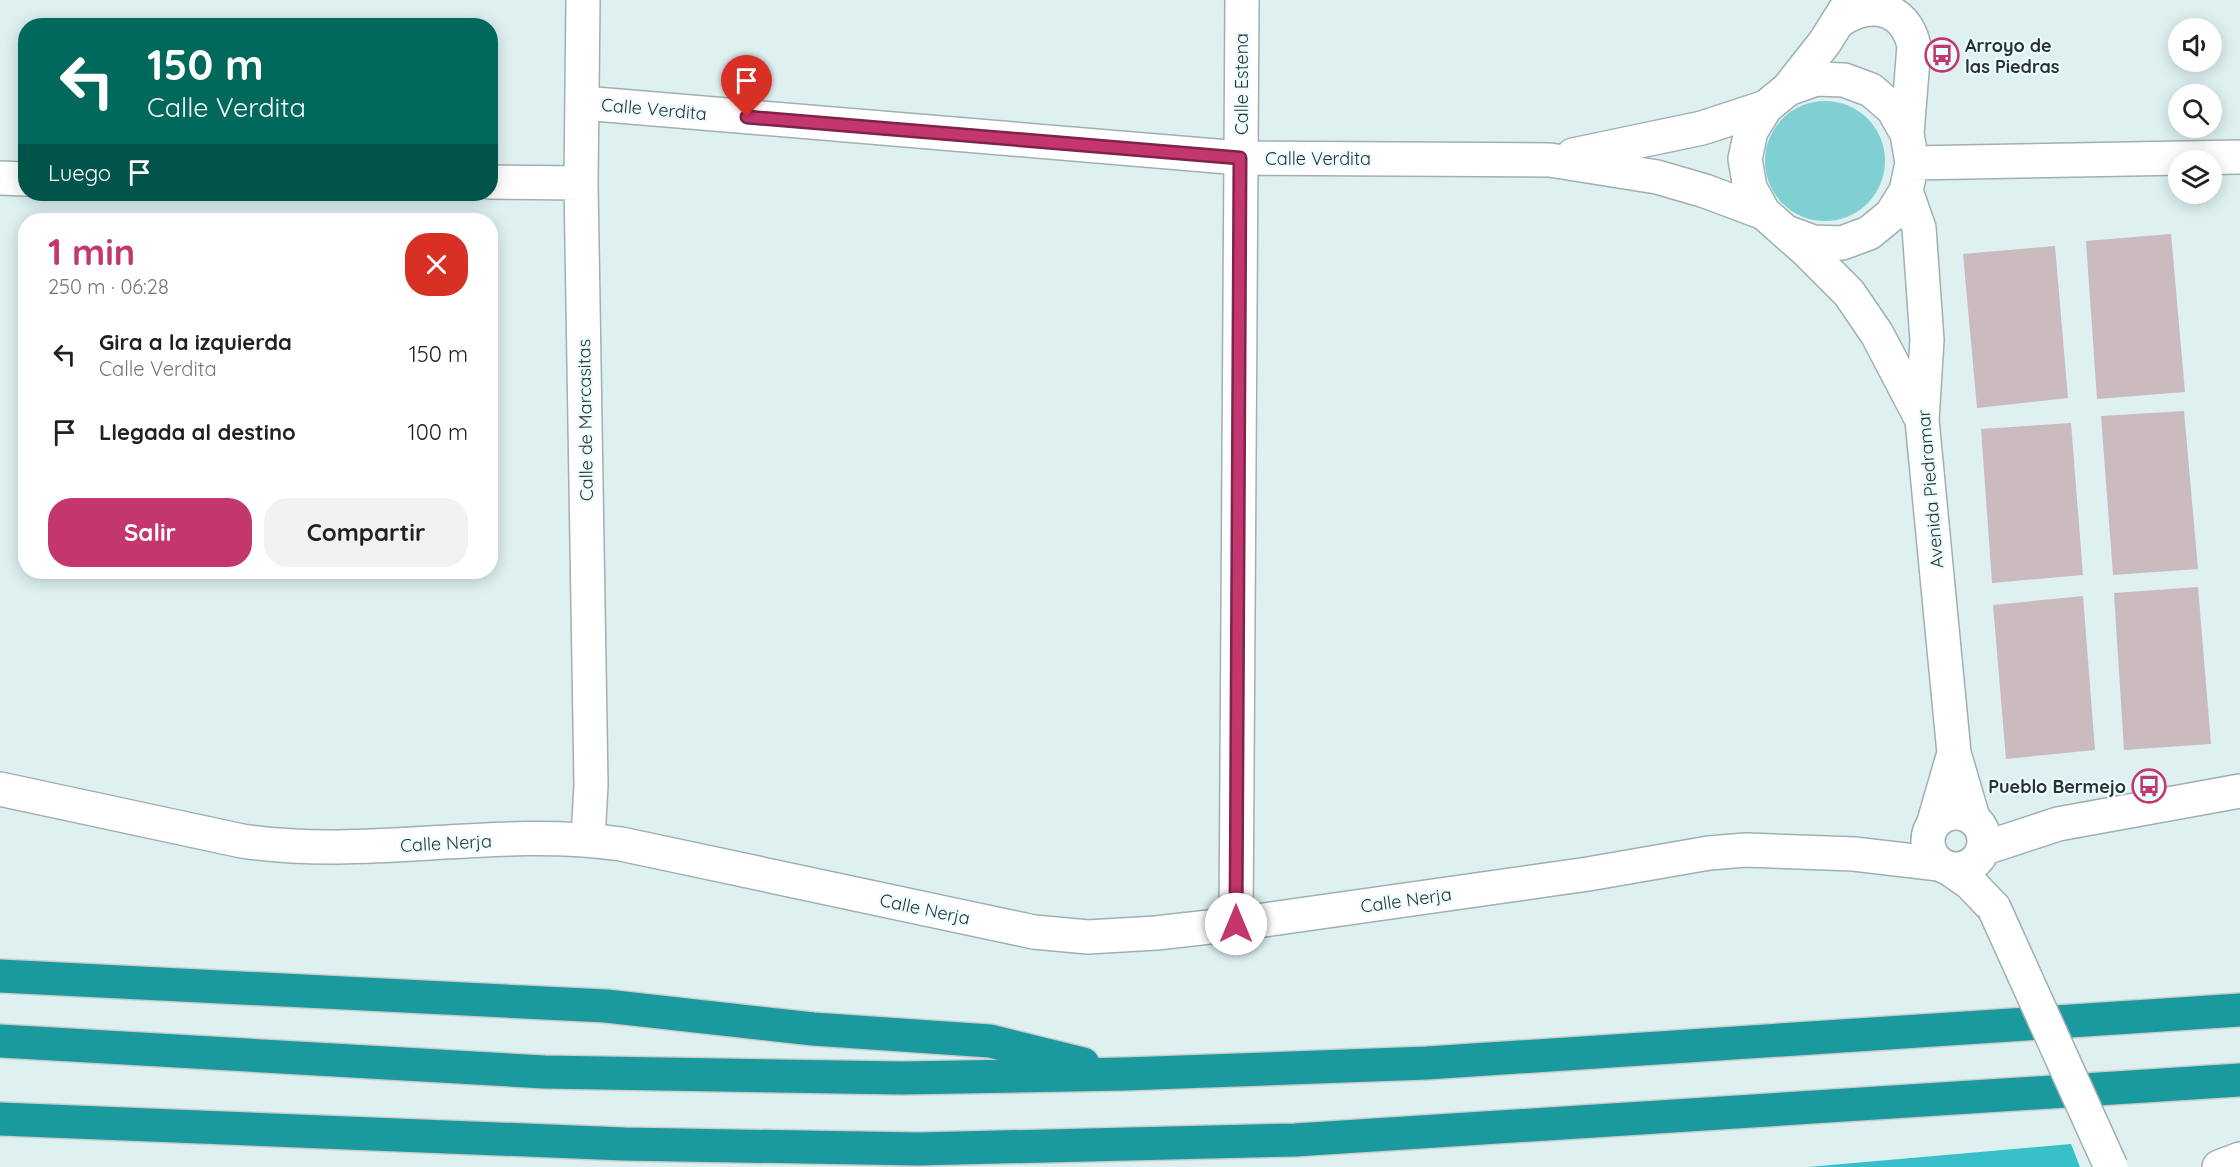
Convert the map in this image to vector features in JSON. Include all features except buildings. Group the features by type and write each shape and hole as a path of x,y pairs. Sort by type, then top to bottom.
{"highway":[{"path":"0,976 606,1006 813,1029 990,1041 1125,1074"},
{"path":"0,1041 544,1072 902,1078 1125,1074 1427,1064 2240,1010"},
{"path":"0,1119 624,1144 894,1148 1294,1140 2240,1080"},
{"path":"1201,1167 1294,1140"}],"street":[{"name":"Calle de Marcasitas","path":"584,0 581,183 591,785 588,839"},
{"name":"Calle Estena","path":"1236,924 1242,0"},
{"path":"1550,160 1657,177 1705,191 1813,243 1842,243 1860,237 1869,233 1891,215 1908,162 1914,45 1919,0"},
{"path":"1914,45 1911,31 1903,19 1892,10 1878,6 1845,10 1751,131 1745,159 1750,188 1775,223 1849,293 1877,334 1922,420"},
{"path":"1550,160 1702,128 1816,80 1844,80 1871,90 1893,109 1908,162"},
{"name":"Calle Verdita","path":"583,104 1240,158 1550,160"},
{"path":"1908,162 2240,157"},
{"name":"Avenida Piedramar","path":"1908,162 1919,228 1927,340 1922,420 1954,753"},
{"path":"0,178 18,179"},
{"path":"498,182 581,183"},
{"path":"1954,753 1980,837 1994,908 2111,1167"},
{"path":"1938,848 1954,753"},
{"name":"Calle Nerja","path":"0,789 242,841 278,846 343,847 543,838 588,839 621,844 1034,932 1088,937 1156,933 1236,924 1576,876 1709,853 1746,850 1854,854 1938,848"},
{"path":"1980,837 2240,791"},
{"path":"1980,837 1963,813 1952,813 1941,817 1938,848 1994,908"},
{"path":"1938,848 1961,869 1971,866 1980,837"},
{"path":"2219,1167 2240,1159"}],"shaded area":[{"path":"1825,101 1848,106 1867,119 1880,138 1885,161 1880,184 1867,203 1848,216 1825,221 1802,216 1783,203 1770,184 1765,161 1770,138 1783,119 1802,106"},
{"path":"2071,1144 2080,1167 1808,1167"}],"place":[{"name":"Arroyo de las Piedras","path":"1942,55"},
{"name":"Pueblo Bermejo","path":"2149,786"}],"route":[{"path":"747,117 1240,158 1236,924"}]}
